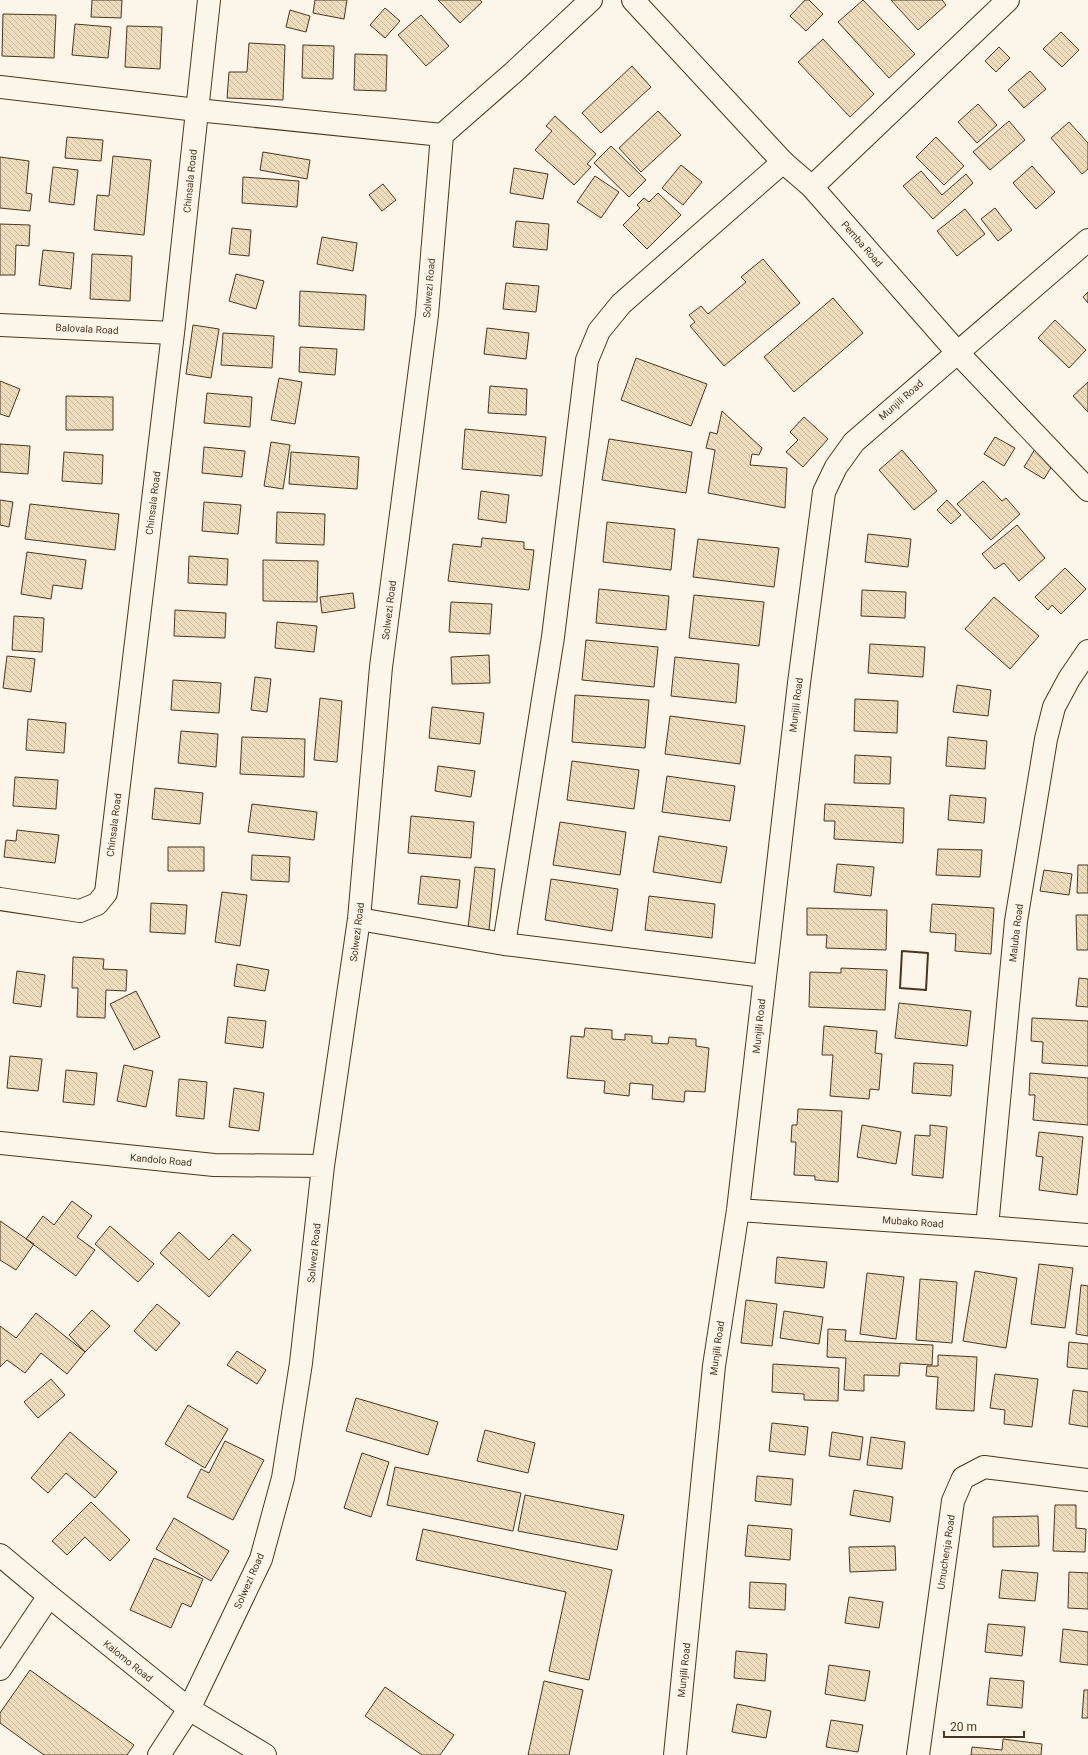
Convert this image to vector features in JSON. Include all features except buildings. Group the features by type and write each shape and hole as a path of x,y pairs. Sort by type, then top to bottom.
{"street":[{"name":"Chinsala Road","path":"0,899 80,911 97,904 106,893 173,333 209,0"},
{"path":"0,87 197,110 442,135 514,72 591,0"},
{"name":"Pemba Road","path":"633,0 784,162 812,187 957,352 1088,490"},
{"path":"812,187 1008,0"},
{"name":"Solwezi Road","path":"159,1755 189,1709 261,1559 283,1478 301,1363 323,1166 359,919 381,667 427,315 442,135"},
{"path":"504,944 553,637 587,360 599,332 621,304 784,162"},
{"name":"Munjili Road","path":"675,1755 714,1366 738,1210 798,691 824,492 836,467 854,442 1088,240"},
{"name":"Balovala Road","path":"0,325 173,333"},
{"name":"Maluba Road","path":"987,1227 1016,921 1046,739 1054,707 1069,679 1088,651"},
{"path":"359,919 504,944 764,976"},
{"name":"Kandolo Road","path":"0,1143 214,1165 323,1166"},
{"name":"Mubako Road","path":"738,1210 1088,1235"},
{"name":"Umuchenja Road","path":"918,1755 953,1501 963,1478 984,1467 1088,1480"},
{"name":"Kalomo Road","path":"0,1554 49,1596 189,1709 265,1755"},
{"path":"0,1668 49,1596"}],"wall":[{"path":"902,951 928,953 926,990 900,988 902,951"}]}
